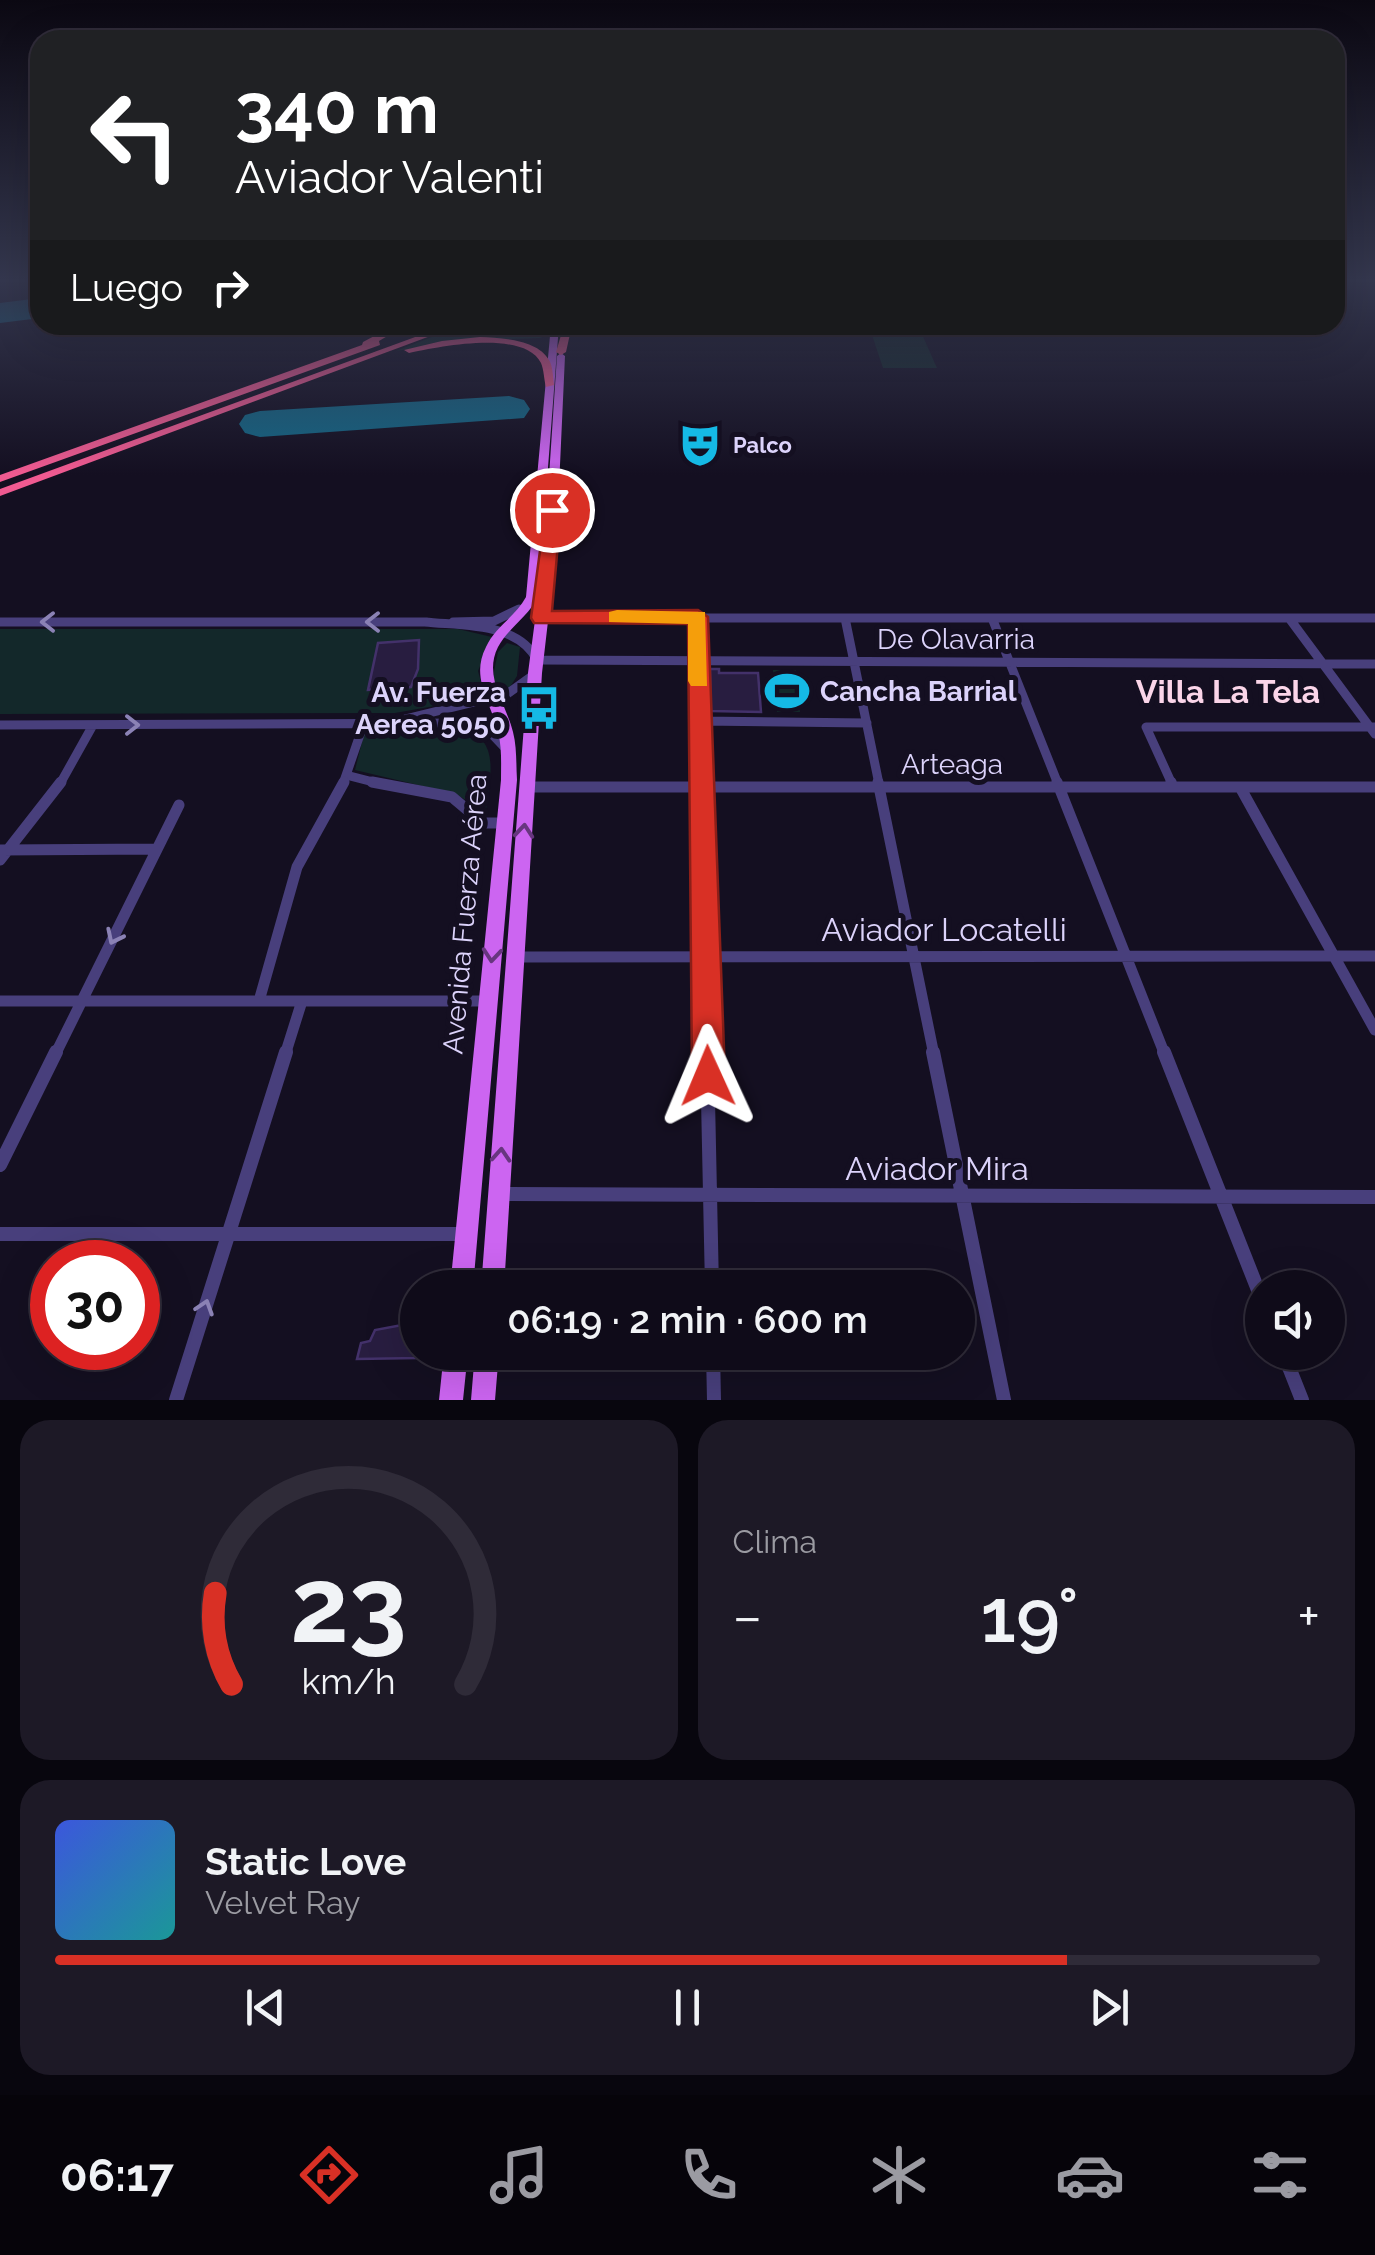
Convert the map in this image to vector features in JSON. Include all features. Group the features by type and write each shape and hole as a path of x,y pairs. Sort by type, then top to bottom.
{"highway":[{"path":"260,386 357,344"},
{"path":"0,480 375,344"},
{"path":"0,493 404,344"},
{"path":"309,380 404,351 466,344"},
{"path":"517,344 538,353 546,364 548,385"},
{"path":"561,352 562,344"}],"main road":[{"name":"Avenida Fuerza Aérea","path":"493,1270 542,618 550,449 548,385 553,344"},
{"name":"Avenida Fuerza Aérea","path":"463,1270 508,754 505,730 491,698 488,660 501,633 522,615 532,597 561,352"},
{"path":"452,1400 454,1370"},
{"path":"483,1400 486,1370"}],"street":[{"path":"0,622 502,619 532,597"},
{"path":"698,617 712,1270"},
{"path":"542,618 1375,618"},
{"path":"845,618 1004,1400"},
{"path":"992,618 1250,1270"},
{"path":"1289,618 1373,729"},
{"path":"388,723 519,688 536,667 529,644 501,633 425,622"},
{"name":"De Olavarria","path":"536,667 698,660 1375,664"},
{"path":"701,721 866,723"},
{"path":"259,1001 297,868 334,807 364,724"},
{"path":"0,725 476,725 498,736 508,754"},
{"path":"0,860 54,794 93,725"},
{"path":"1173,787 1146,727 1373,729"},
{"path":"346,775 420,794 452,797 483,824 504,824"},
{"name":"Arteaga","path":"528,787 1375,786"},
{"path":"1240,787 1375,1030"},
{"path":"0,1165 179,805"},
{"path":"5,850 158,849"},
{"name":"Aviador Locatelli","path":"514,957 1375,956"},
{"path":"0,1001 488,1001"},
{"path":"176,1400 302,1001"},
{"name":"Aviador Mira","path":"499,1194 1375,1198"},
{"path":"0,1234 466,1234"},
{"path":"714,1370 714,1400"},
{"path":"1291,1370 1302,1400"}],"green space":[{"path":"413,344 439,344 396,351"},
{"path":"875,344 926,344 937,368 883,368"},
{"path":"0,629 458,629 492,637 478,671 485,697 395,713 0,714"},
{"path":"507,643 520,647 517,676 510,687 499,690 492,681 498,652"},
{"name":"Cancha Barrial","path":"773,670 796,670 800,712 777,712"},
{"path":"465,731 477,736 489,753 486,813 456,794 355,770 364,734"}],"building":[{"path":"419,640 418,669 411,687 368,690 378,643"},
{"path":"710,669 719,669 719,673 758,673 761,712 711,711"},
{"path":"400,1325 400,1358 357,1359 361,1343 370,1341 375,1330"}],"runway":[{"path":"260,424 509,409"}],"slow traffic":[{"path":"617,617 698,617 699,681"}],"place":[{"name":"Palco","path":"700,445"},
{"name":"Cancha Barrial","path":"787,691"},
{"name":"Av. Fuerza Aerea 5050","path":"539,708"}],"district":[{"name":"Villa La Tela","path":"1228,691"}],"route":[{"path":"552,510 548,586 542,618 698,617 708,1076"}]}
